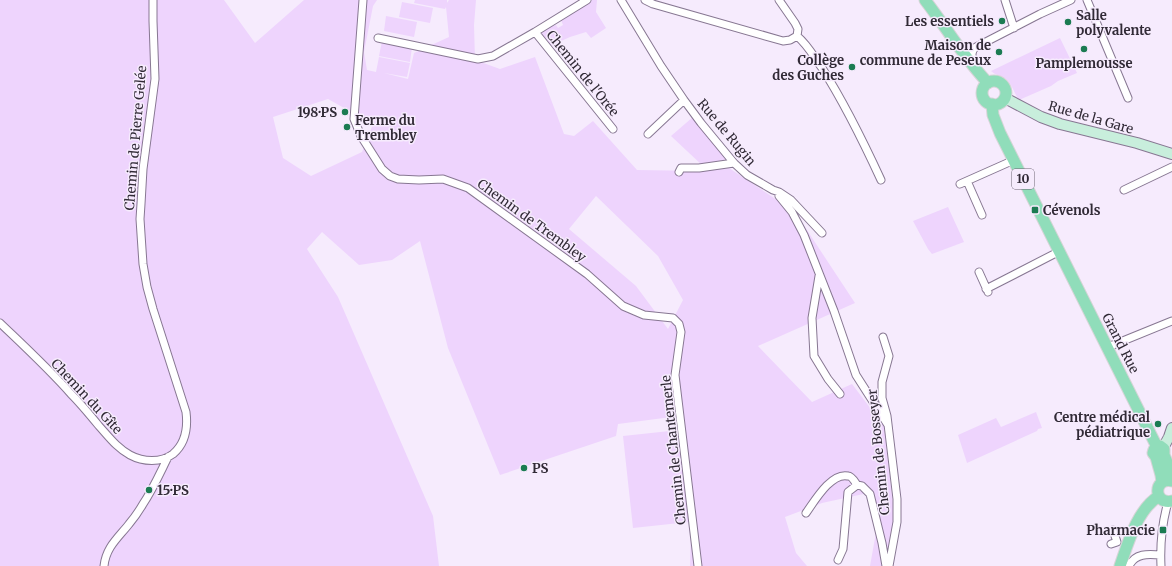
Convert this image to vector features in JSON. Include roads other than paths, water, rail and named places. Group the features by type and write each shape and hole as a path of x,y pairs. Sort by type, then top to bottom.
{"main road":[{"path":"925,0 977,72 988,84"},
{"path":"995,81 1002,84 1006,91 1005,98 999,103 992,104 984,97 983,90 988,84 995,81"},
{"name":"Rue de la Gare","path":"1005,98 1041,117 1060,124 1136,143 1172,154"},
{"name":"10","path":"992,104 993,115 996,123 1060,251"},
{"name":"Grand Rue","path":"1060,251 1160,451"},
{"path":"1160,451 1169,437 1172,428"},
{"name":"10","path":"1160,451 1172,474"},
{"name":"10","path":"1160,451 1161,475 1167,482"},
{"path":"1166,500 1157,490 1158,487 1167,482"},
{"path":"1120,566 1131,535 1150,502 1166,500"}],"street":[{"name":"Chemin de Pierre Gelée","path":"104,566 108,549 130,524 144,503 154,487 168,457 178,449 184,439 187,426 186,412 153,309 143,264 140,219 144,169 155,79 153,0"},
{"name":"Chemin de Trembley","path":"363,0 354,119 362,136 382,169 390,176 398,179 443,179 468,188 588,274 623,306 644,315 673,318 679,324 681,332"},
{"path":"378,38 478,59 493,56 587,0"},
{"name":"Rue de Rugin","path":"621,0 661,66 684,100 734,163 747,175 791,200 822,233"},
{"path":"645,0 653,4 783,40 790,40 797,36"},
{"path":"780,0 798,29 797,36"},
{"path":"1005,0 1014,28"},
{"path":"977,72 972,58 973,50 976,47 1071,0"},
{"path":"1087,0 1128,98"},
{"name":"Chemin de l'Orée","path":"535,32 613,129"},
{"path":"797,36 804,42 833,85 858,130 882,180"},
{"name":"Rue de Rugin","path":"648,134 684,100"},
{"path":"982,215 964,183 1014,160"},
{"path":"679,172 681,168 699,168 734,163"},
{"path":"1124,190 1172,168"},
{"name":"Rue de Rugin","path":"773,190 792,212 804,235 819,276 812,318 814,356 828,379 840,394"},
{"path":"979,272 987,291 1060,251"},
{"path":"819,276 834,311 856,375 888,426"},
{"path":"1108,347 1172,322"},
{"name":"Chemin du Gîte","path":"0,323 69,391 118,447 131,456 144,460 155,461 168,457"},
{"name":"Chemin de Chantemerle","path":"681,332 675,375 698,566"},
{"name":"Chemin de Bosseyer","path":"883,337 889,356 882,382 882,398 887,416 897,499 897,522 889,566"},
{"path":"806,513 825,486 837,477 848,476 852,478 857,485 862,486 870,494 882,542 886,566"},
{"path":"838,560 843,549 848,492 857,485"},
{"path":"1161,566 1161,541 1166,500"},
{"path":"1111,544 1117,542 1113,530"},
{"path":"1129,566 1133,559 1139,555 1160,555"}],"place":[{"name":"Les essentiels","path":"1002,21"},
{"name":"Salle polyvalente","path":"1068,22"},
{"name":"Pamplemousse","path":"1084,49"},
{"name":"Maison de commune de Peseux","path":"999,52"},
{"name":"Collège des Guches","path":"852,67"},
{"name":"198·PS","path":"345,112"},
{"name":"Ferme du Trembley","path":"347,127"},
{"name":"Cévenols","path":"1035,210"},
{"name":"Centre médical pédiatrique","path":"1158,424"},
{"name":"PS","path":"524,468"},
{"name":"15·PS","path":"149,490"},
{"name":"Pharmacie","path":"1163,530"}]}
